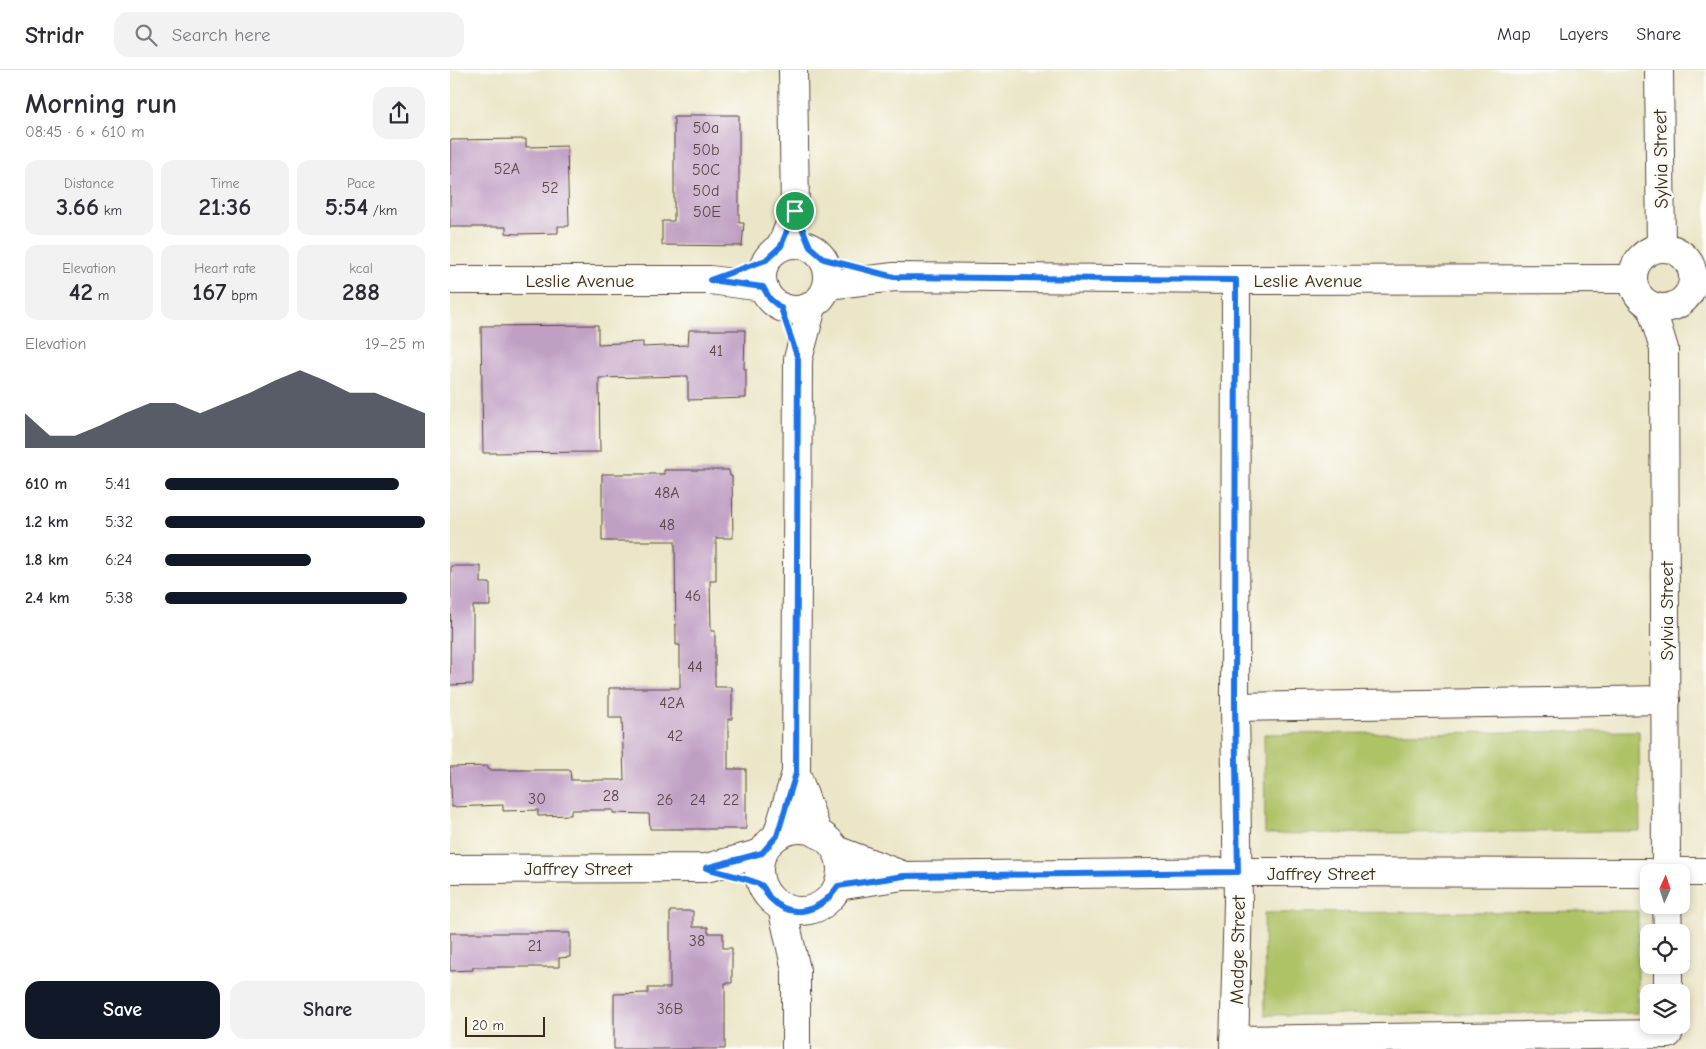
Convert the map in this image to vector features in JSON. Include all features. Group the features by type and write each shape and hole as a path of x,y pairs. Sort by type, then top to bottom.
{"street":[{"path":"793,70 795,211 821,263 822,297 812,307 798,359 796,773 759,869 762,886 770,898 782,907 798,911 814,908 828,900 838,886 841,867 827,842 796,773"},
{"name":"Sylvia Street","path":"1659,70 1661,248"},
{"path":"795,211 762,273 763,287 770,299 781,308 797,311 812,307"},
{"path":"774,253 796,243 821,263"},
{"path":"1661,248 1680,253 1700,279 1679,303 1670,307 1651,306 1638,295 1632,279 1638,260 1644,254 1661,248"},
{"name":"Leslie Avenue","path":"710,280 774,253"},
{"name":"Leslie Avenue","path":"821,263 894,277 1236,280 1632,279"},
{"name":"Leslie Avenue","path":"450,280 710,280 763,287"},
{"name":"Madge Street","path":"1234,1044 1238,872 1235,707 1236,280"},
{"name":"Sylvia Street","path":"1664,349 1679,303"},
{"name":"Sylvia Street","path":"1651,306 1664,349 1666,864"},
{"path":"781,308 798,359"},
{"path":"1235,707 1666,700"},
{"path":"770,844 798,829 827,842"},
{"name":"Jaffrey Street","path":"827,842 904,876"},
{"name":"Jaffrey Street","path":"706,868 770,844"},
{"name":"Jaffrey Street","path":"450,869 706,868 762,886"},
{"name":"Jaffrey Street","path":"838,886 904,876 1238,872 1640,873"},
{"path":"1690,872 1706,872"},
{"path":"782,907 796,970 796,1049"},
{"path":"796,970 814,908"},
{"path":"1234,1044 1668,1036"}],"green space":[{"path":"1639,731 1640,831 1265,834 1264,734"},
{"path":"1638,911 1638,1013 1265,1015 1264,913"}],"building":[{"path":"690,115 739,115 739,223 744,223 742,246 662,245 662,221 674,221 674,117 690,117"},
{"path":"526,139 526,147 567,146 569,226 558,226 558,233 517,234 506,233 506,227 450,227 450,140"},
{"path":"598,325 598,344 643,342 643,347 688,345 689,330 745,330 744,369 746,369 746,398 688,400 688,376 599,378 600,452 483,453 481,326"},
{"path":"664,470 729,470 730,476 732,476 733,538 716,538 716,581 710,581 711,631 715,631 715,687 732,687 732,719 728,719 728,769 746,769 746,829 650,829 649,814 613,813 613,810 571,810 571,815 538,816 538,810 503,811 503,805 452,807 450,767 488,766 488,770 570,770 571,780 624,780 622,718 609,718 609,688 680,688 680,645 676,645 675,541 602,541 602,474 664,474"},
{"path":"451,566 481,566 481,583 490,583 490,606 473,606 473,684 450,685"},
{"path":"670,911 693,911 693,927 708,927 708,933 723,933 723,948 732,948 732,983 725,983 725,1049 614,1049 614,994 648,993 648,988 670,988"},
{"path":"450,933 570,933 570,957 559,958 559,967 473,967 473,970 450,971"}],"route":[{"path":"795,211 810,247 824,259 894,277 1236,280 1235,707 1238,872 904,876 838,886 828,900 814,908 798,911 782,907 770,898 762,886 706,868 762,853 768,843 777,836 796,773 798,359 781,308 770,299 763,287 710,280 766,260 781,246 795,211"}]}
